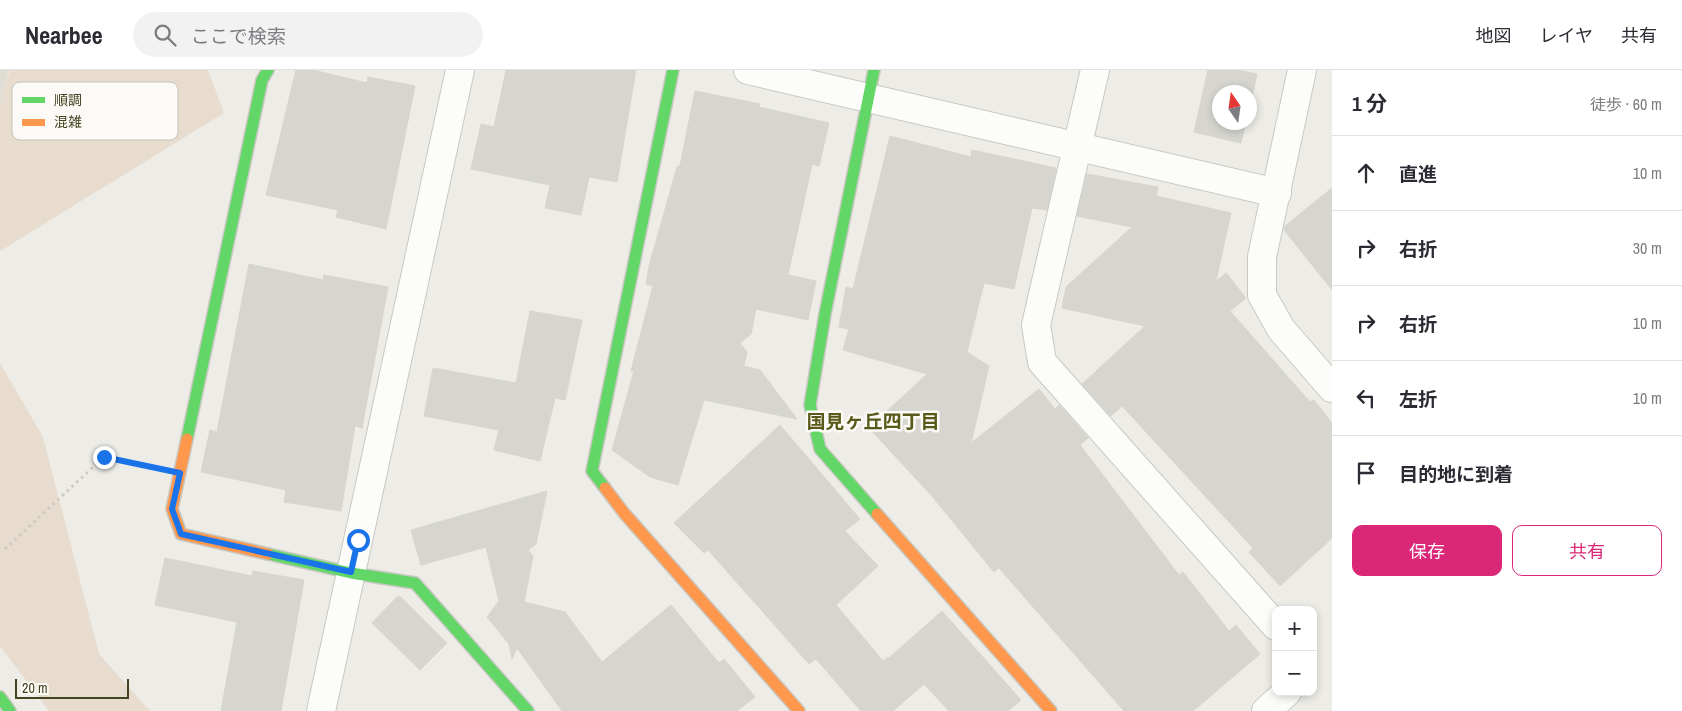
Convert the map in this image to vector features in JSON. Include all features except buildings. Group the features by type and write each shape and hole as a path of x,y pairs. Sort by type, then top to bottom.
{"street":[{"path":"268,70 262,80 172,509 181,534 351,572 415,583 528,711"},
{"path":"673,70 592,472 624,514 799,711"},
{"path":"748,70 1277,193"},
{"path":"874,70 825,314 810,405 820,449 1051,711"},
{"path":"1095,70 1036,325 1042,362 1272,621"},
{"path":"1302,70 1262,257 1262,295 1282,329 1332,388"},
{"path":"321,711 452,72"},
{"path":"0,696 10,711"},
{"path":"1266,711 1283,696"}],"path":[{"path":"5,549 104,457 180,473"}],"shaded area":[{"path":"0,70 9,70 0,111"},
{"path":"10,70 208,70 224,113 0,251 0,104"},
{"path":"0,363 43,437 99,654 150,711 49,711 0,646"}],"traffic: fast":[{"path":"187,439 262,80 268,70"},
{"path":"605,488 592,471 673,70"},
{"path":"874,70 825,314 810,405 820,449 877,514"},
{"path":"268,554 351,573 415,583 528,711"},
{"path":"0,697 10,711"}],"traffic: slow":[{"path":"187,439 172,509 181,534 268,554"},
{"path":"605,488 624,513 799,711"},
{"path":"877,514 1051,711"}],"district":[{"name":"国見ヶ丘四丁目","path":"873,421"}],"route":[{"path":"104,457 180,473 172,509 181,534 351,572 358,540"}]}
